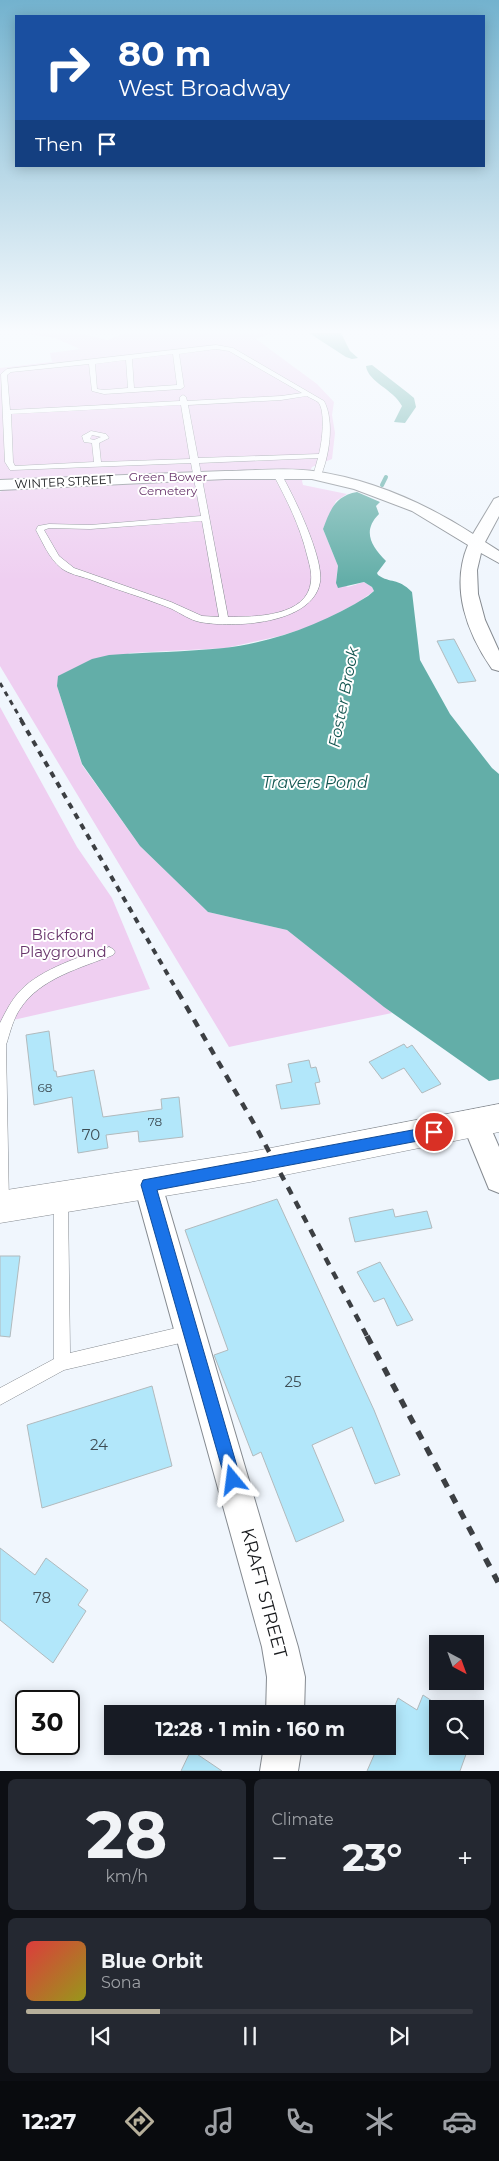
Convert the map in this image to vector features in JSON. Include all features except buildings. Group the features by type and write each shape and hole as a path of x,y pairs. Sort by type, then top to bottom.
{"main road":[{"path":"1,1207 148,1185 421,1135 487,1121"}],"street":[{"name":"WINTER STREET","path":"0,485 198,476 277,474 317,476 366,488 417,508 450,526 499,558"},
{"path":"499,502 476,544 468,570 471,600 479,627 499,665"},
{"path":"487,1121 499,1180"},
{"name":"KRAFT STREET","path":"148,1185 280,1647 286,1677 286,1705"},
{"path":"279,1771 282,1755"}],"lane":[{"path":"7,416 10,466 18,469 98,464 322,456"},
{"path":"186,416 224,620"},
{"path":"317,476 325,441 324,416"},
{"path":"96,442 98,464"},
{"path":"32,484 33,468"},
{"path":"205,518 90,527 49,526 42,527 40,530 55,557 60,563 71,570 200,618 224,620 262,618 292,610 307,598 316,584 307,536 277,474"},
{"path":"1,1207 0,1045 7,1022 18,1001 30,987 39,981 109,952"},
{"path":"61,1198 62,1363"},
{"path":"0,1398 62,1363 191,1333"}],"green space":[{"name":"Green Bower Cemetery","path":"0,416 332,416 335,433 332,459 312,467 310,471 306,472 302,481 303,485 347,494 336,501 323,529 338,566 336,581 348,587 364,582 372,587 374,591 357,603 315,625 280,636 226,648 130,653 57,686 82,765 140,846 208,912 287,930 392,1013 229,1047 0,666 0,492 2,491 0,488"},
{"name":"Bickford Playground","path":"0,707 77,847 112,898 150,989 0,1023"}],"water":[{"path":"397,416 410,416 405,423 394,422"},
{"name":"Travers Pond","path":"357,492 380,502 376,506 379,514 371,526 370,532 376,550 386,561 377,573 383,578 402,584 412,592 420,660 450,714 492,768 499,774 499,1079 489,1081 384,1007 287,930 208,912 140,846 82,764 57,686 58,676 92,659 109,655 224,648 262,641 317,623 368,596 374,591 372,587 364,582 338,588 336,583 338,566 323,529 331,510 338,500"}],"waterway":[{"name":"Foster Brook","path":"382,485 386,477"}],"railway":[{"path":"0,683 22,721"},
{"path":"21,720 179,994"},
{"path":"178,992 257,1129 368,1338"},
{"path":"367,1336 499,1584"}],"route":[{"path":"233,1480 148,1185 434,1132"}]}
